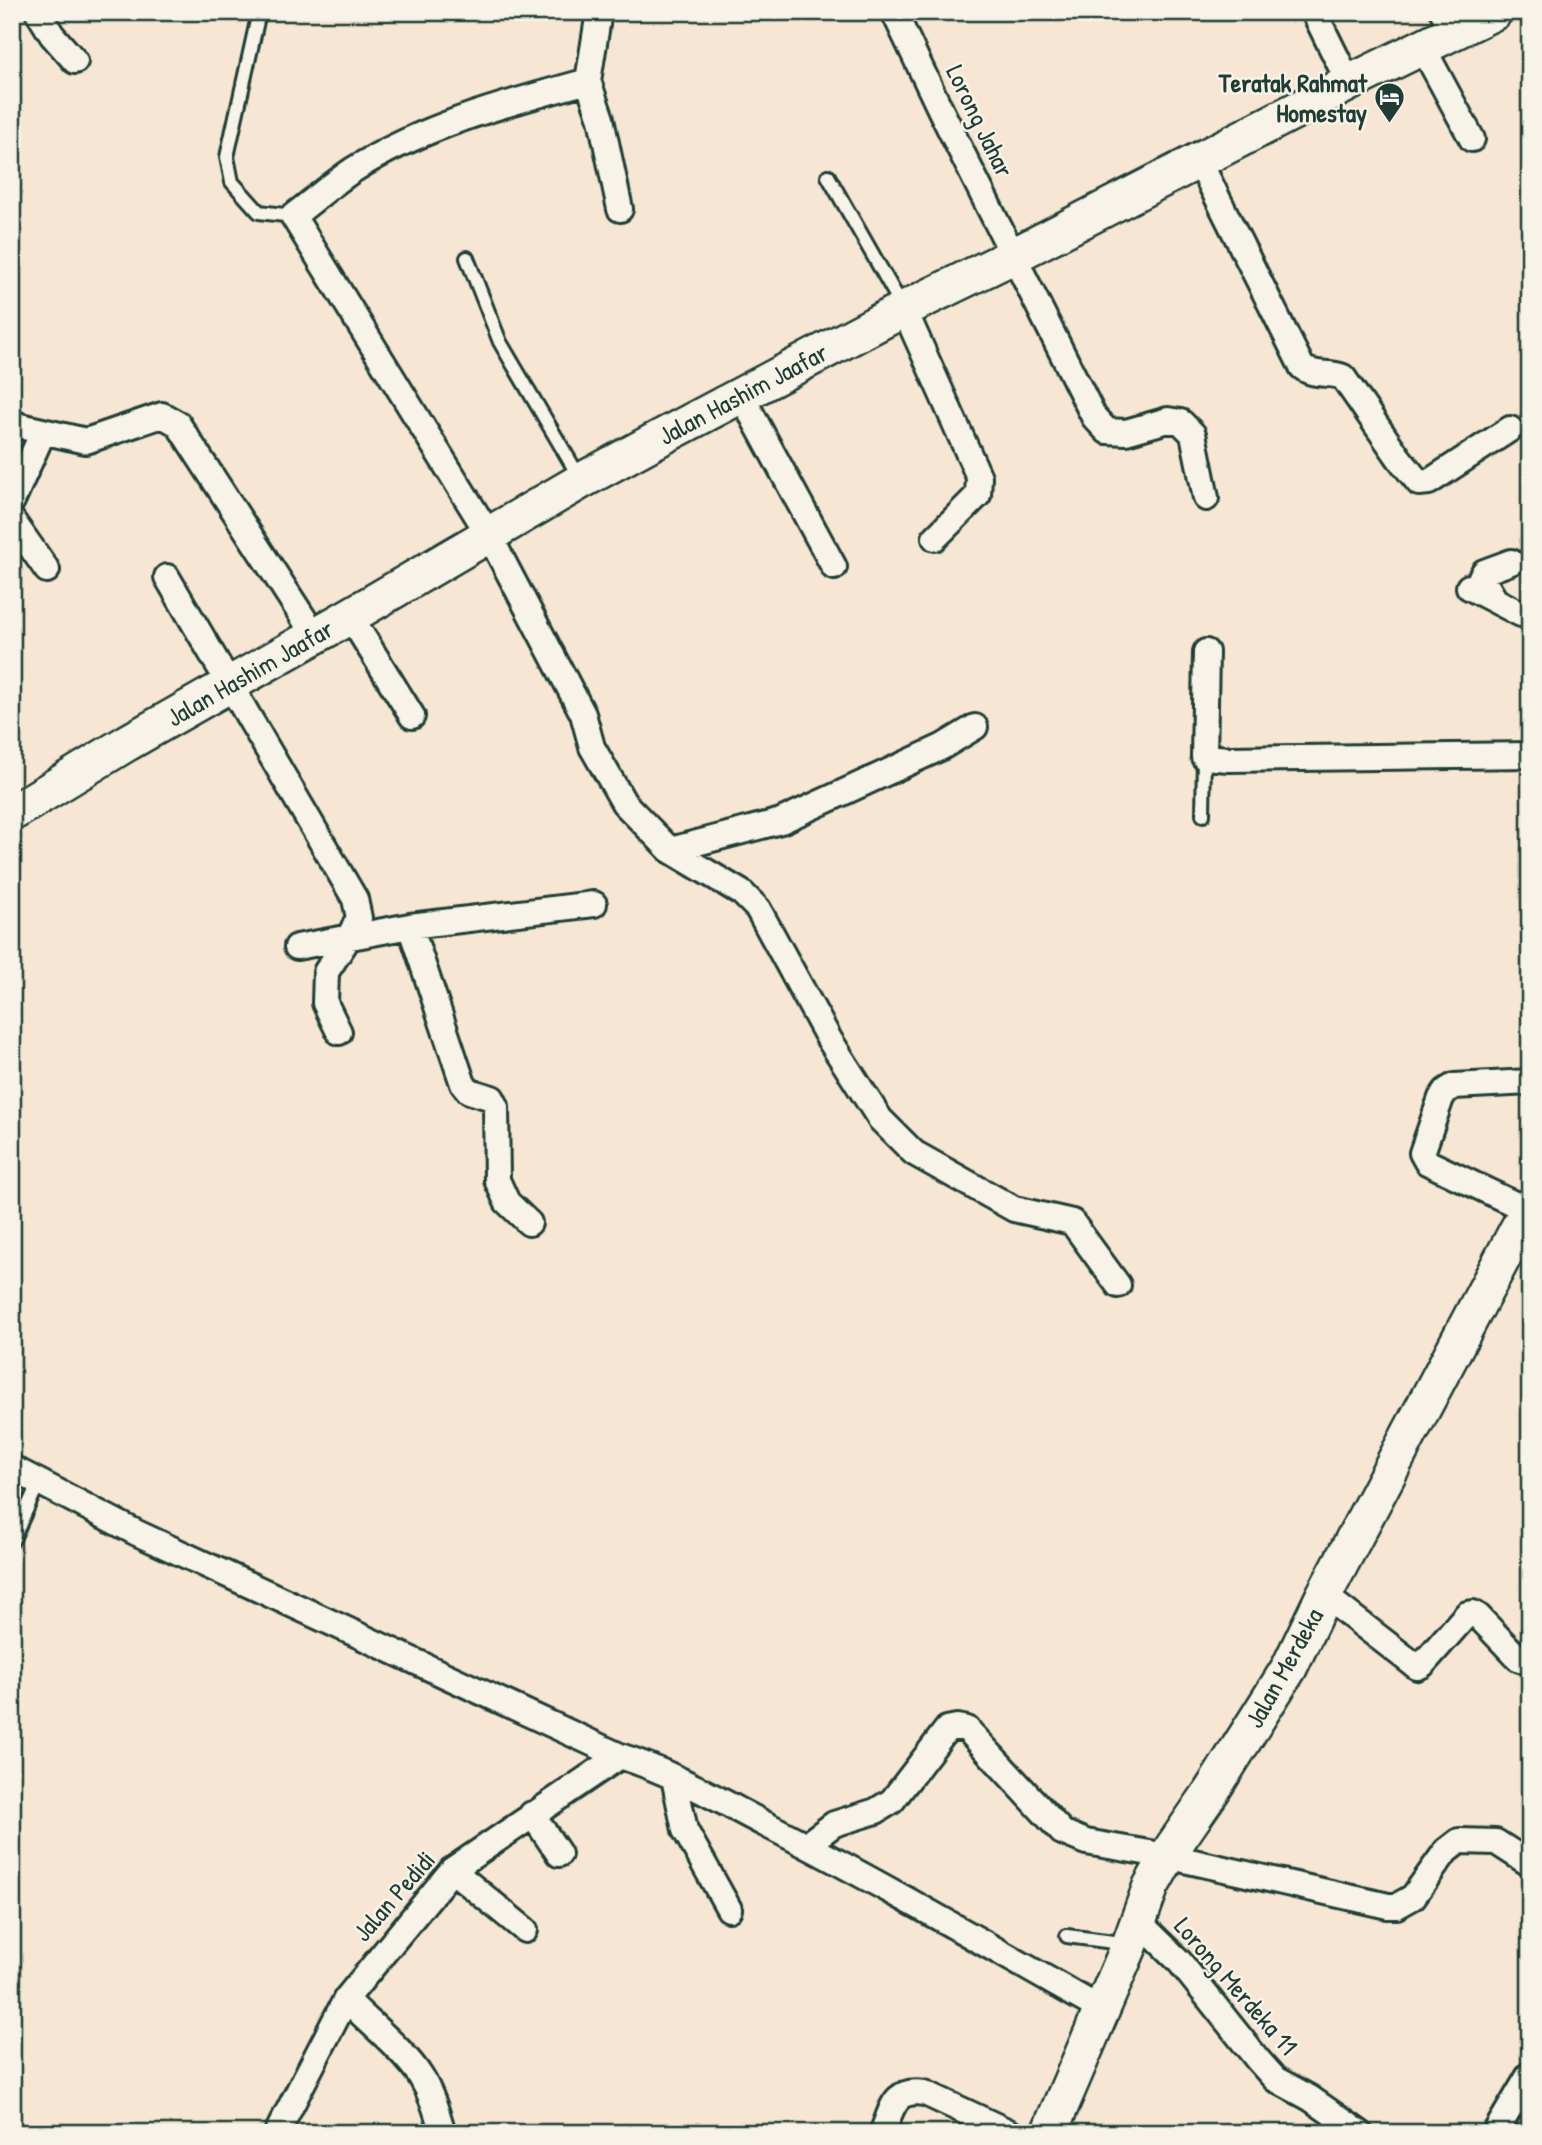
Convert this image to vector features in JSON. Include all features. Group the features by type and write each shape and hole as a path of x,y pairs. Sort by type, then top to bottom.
{"street":[{"path":"37,12 52,35 75,61"},
{"path":"599,12 589,81 601,119 620,209"},
{"name":"Lorong Jahar","path":"894,12 1094,417 1107,431 1126,432 1168,420 1181,422 1193,434 1206,498"},
{"path":"1314,12 1349,83"},
{"name":"Jalan Hashim Jaafar","path":"12,813 230,683 581,481 904,309 1013,256 1349,83 1436,31 1494,12"},
{"path":"1436,31 1472,139"},
{"path":"589,81 505,104 393,147 352,171 293,216 489,535 583,714 592,747 624,803 670,850 742,893 758,909 843,1062 880,1119 914,1153 1013,1209 1072,1222 1118,1285"},
{"path":"1199,161 1302,367 1309,372 1334,373 1343,377 1419,483 1429,482 1510,429"},
{"path":"904,309 979,477 978,495 935,538"},
{"path":"741,395 834,567"},
{"path":"12,422 86,441 162,415 178,424 314,636"},
{"path":"12,501 43,432"},
{"path":"12,520 47,570"},
{"path":"1495,600 1481,577 1484,572 1511,562"},
{"path":"167,576 355,899 359,918 326,972 325,1003 339,1032"},
{"path":"1469,587 1521,614 1530,614"},
{"path":"350,616 412,716"},
{"path":"1206,652 1204,757 1229,759 1530,755"},
{"path":"670,850 781,821 942,747 975,727"},
{"path":"297,947 410,926 594,904"},
{"path":"410,926 463,1084 469,1091 492,1098 496,1106 497,1180 507,1202 529,1223"},
{"path":"1528,1208 1427,1162 1422,1153 1441,1098 1446,1091 1454,1086 1530,1082"},
{"name":"Jalan Merdeka","path":"1049,2133 1134,1933 1151,1886 1167,1856 1211,1793 1289,1668 1324,1595 1528,1208"},
{"path":"13,1471 137,1533 620,1756 650,1766 806,1845 1102,2010"},
{"path":"1324,1595 1417,1667 1422,1665 1467,1614 1473,1613 1517,1658 1522,1660 1530,1656"},
{"path":"806,1845 834,1824 876,1811 892,1801 947,1729 957,1727 967,1729 1062,1832 1086,1842 1167,1856 1397,1906 1413,1897 1446,1851 1459,1841 1496,1842 1530,1864"},
{"name":"Jalan Pedidi","path":"277,2133 346,1999 452,1870 620,1756"},
{"path":"674,1778 685,1830 730,1909"},
{"path":"532,1814 559,1854"},
{"path":"452,1870 525,1930"},
{"name":"Lorong Merdeka 11","path":"1134,1933 1179,1961 1275,2078 1310,2098 1360,2133"},
{"path":"346,1999 419,2074 433,2100 443,2133"},
{"path":"1495,2133 1530,2074"},
{"path":"882,2133 900,2096 910,2091 925,2093 1012,2133"}],"lane":[{"path":"259,12 227,157 232,182 259,212 293,216"},
{"path":"828,176 904,309"},
{"path":"467,258 500,342 581,481"},
{"path":"1203,815 1204,757"},
{"path":"12,1541 39,1482"},
{"path":"1067,1936 1134,1933"}],"place":[{"name":"Teratak Rahmat Homestay","path":"1390,125"}]}
